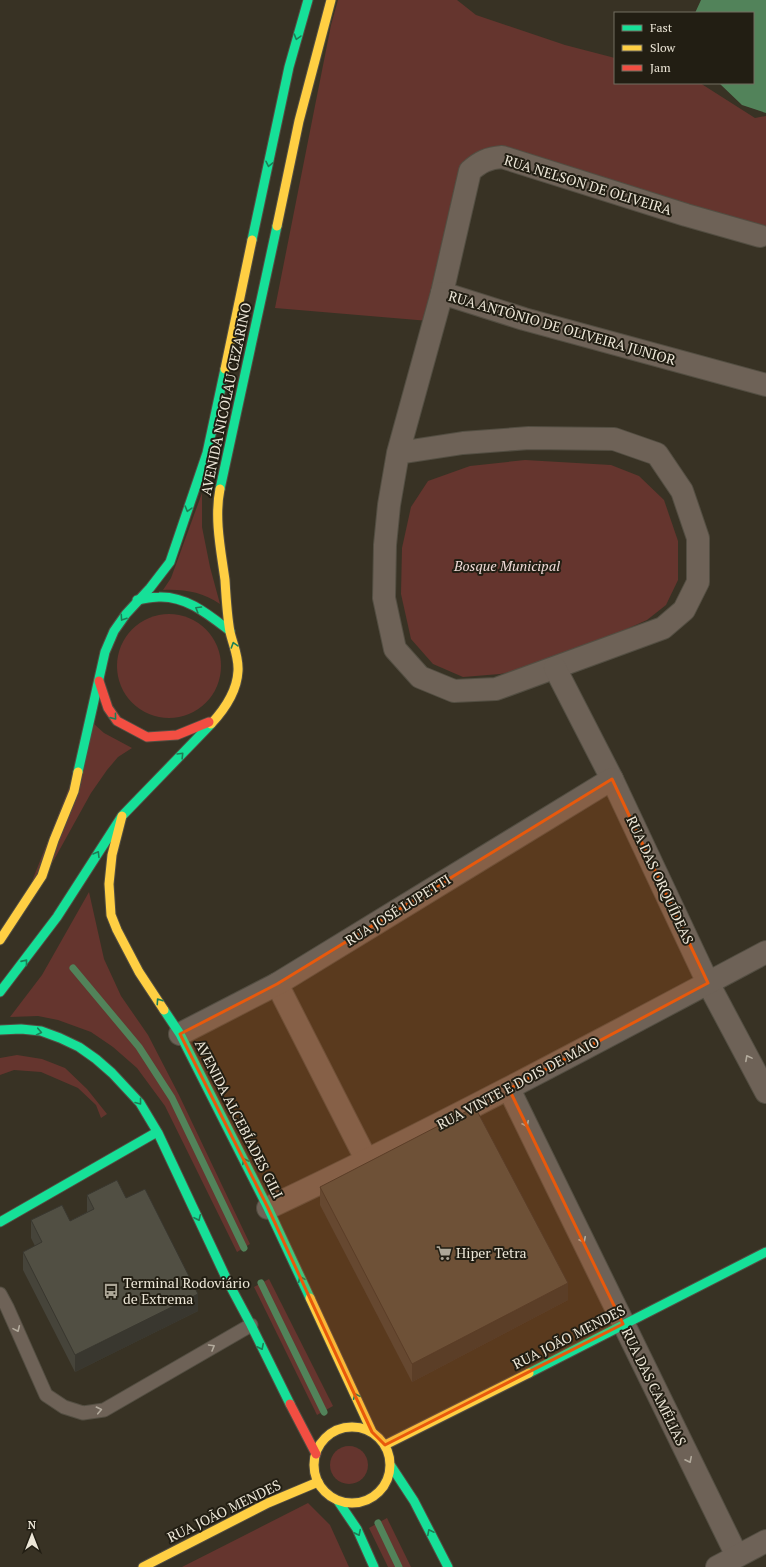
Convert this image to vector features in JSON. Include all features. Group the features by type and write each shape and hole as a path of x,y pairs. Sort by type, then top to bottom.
{"street":[{"name":"AVENIDA NICOLAU CEZARINO","path":"0,940 42,876 54,840 74,790 105,652 114,631 126,614 150,588 170,562 207,453 289,67 308,0"},
{"name":"AVENIDA NICOLAU CEZARINO","path":"0,992 41,941 122,816 217,718 228,702 236,683 238,670 236,653 230,632 219,528 218,498 299,121 331,0"},
{"name":"RUA NELSON DE OLIVEIRA","path":"442,293 470,171 478,164 490,158 502,157 686,215 760,236"},
{"name":"RUA ANTÔNIO DE OLIVEIRA JUNIOR","path":"555,668 496,689 454,692 420,677 395,649 384,598 385,545 389,505 398,454 442,293 524,319 766,385"},
{"path":"398,454 463,443 529,438 614,439 657,454 682,491 698,538 698,582 684,610 663,628 555,668"},
{"path":"138,600 158,597 178,600 196,607 230,632"},
{"name":"RUA DAS ORQUÍDEAS","path":"555,668 612,779 708,983 766,1092"},
{"path":"99,681 108,708 117,721 147,737 177,735 217,718"},
{"name":"RUA JOSÉ LUPETTI","path":"180,1034 277,984 612,779"},
{"name":"AVENIDA ALCEBÍADES GILI","path":"122,816 112,855 109,884 111,915 117,930 139,972 180,1034 268,1208 372,1432"},
{"name":"RUA VINTE E DOIS DE MAIO","path":"268,1208 367,1161 509,1088 766,952"},
{"path":"277,984 367,1161"},
{"path":"0,1030 35,1030 59,1037 83,1049 113,1072 141,1104 157,1132 289,1405 316,1454"},
{"name":"RUA DAS CAMÉLIAS","path":"509,1088 736,1556"},
{"path":"0,1222 157,1132"},
{"name":"RUA JOÃO MENDES","path":"385,1445 586,1345 623,1324 766,1252"},
{"path":"350,1427 361,1428 372,1432 385,1445 389,1453 391,1466 389,1478 382,1489 373,1497 362,1502 350,1504 338,1501 326,1493 318,1482 314,1464 316,1454 320,1444 328,1435 338,1430 350,1427"},
{"path":"391,1466 414,1501 448,1567"},
{"name":"RUA JOÃO MENDES","path":"143,1567 268,1502 318,1482"},
{"path":"338,1501 357,1529 374,1567"},
{"path":"717,1567 736,1556 764,1546"}],"lane":[{"path":"0,1294 46,1395 64,1408 83,1413 104,1410 251,1325"}],"highlighted area":[{"path":"612,779 708,983 509,1089 623,1324 385,1445 372,1432 268,1208 180,1034 277,984"}],"green space":[{"path":"338,0 457,0 476,15 565,45 614,58 614,84 702,84 755,118 766,116 766,232 501,152 474,175 429,321 275,308 331,25"},
{"name":"Bosque Municipal","path":"525,460 611,465 639,476 664,500 678,541 678,580 666,605 647,620 545,665 500,674 463,677 433,664 411,639 401,594 402,548 411,507 428,481 470,466"},
{"path":"202,493 202,527 210,567 220,604 193,592 163,590 171,578"},
{"path":"169,614 189,618 206,629 217,646 221,666 217,686 206,703 189,714 169,718 149,714 132,703 121,686 117,666 121,646 132,629 149,618"},
{"path":"94,724 104,733 132,748 118,757 107,770 91,793 45,876 27,894"},
{"path":"89,892 104,959 121,996 148,1035 179,1095 250,1244 237,1252 165,1106 137,1068 113,1047 91,1032 58,1020 38,1016 10,1017 42,975"},
{"path":"17,1055 42,1059 65,1068 87,1089 107,1114 101,1118 96,1105 78,1088 41,1072 14,1070 0,1075 0,1058"},
{"path":"269,1279 333,1406 317,1415 254,1287"},
{"path":"345,1446 353,1446 363,1451 367,1458 367,1472 363,1479 353,1484 345,1484 335,1479 333,1476 330,1469 330,1461 335,1451 338,1449"},
{"path":"308,1503 330,1525 349,1567 182,1567"},
{"path":"387,1518 411,1567 388,1567 369,1528"}],"shaded area":[{"path":"701,0 766,0 766,113 742,105 720,84 754,84 754,12 695,12"}],"building":[{"name":"Hiper Tetra","path":"475,1107 568,1283 412,1364 320,1187"},
{"name":"Terminal Rodoviário de Extrema","path":"117,1180 126,1198 145,1189 198,1294 75,1355 23,1252 42,1242 31,1220 62,1205 70,1221 94,1209 87,1195"}],"waterway":[{"path":"73,968 139,1047 172,1098 244,1248"},
{"path":"261,1283 324,1412"},
{"path":"378,1523 399,1567"}],"traffic: fast":[{"path":"252,240 289,67 308,0"},
{"path":"220,489 277,226"},
{"path":"78,772 105,652 114,631 126,614 150,588 170,562 207,453 225,369"},
{"path":"137,600 159,597 179,600 197,608 230,631"},
{"path":"0,992 57,917 122,816 211,724"},
{"path":"164,1010 180,1034 268,1208 310,1298"},
{"path":"0,1030 21,1029 41,1031 79,1047 112,1073 140,1103 158,1133 228,1282 290,1404"},
{"path":"0,1222 157,1132"},
{"path":"529,1373 766,1252"},
{"path":"391,1466 414,1501 448,1567"},
{"path":"338,1501 357,1529 374,1567"}],"traffic: slow":[{"path":"277,226 299,121 331,0"},
{"path":"225,369 252,240"},
{"path":"211,724 221,713 229,700 235,686 238,671 237,656 229,626 219,534 218,500 220,489"},
{"path":"0,940 42,876 54,840 74,791 78,772"},
{"path":"122,816 112,855 109,884 111,915 117,930 139,972 164,1010"},
{"path":"310,1298 372,1432"},
{"path":"385,1445 529,1373"},
{"path":"352,1427 367,1430 379,1438 387,1450 390,1465 387,1480 379,1492 367,1500 352,1503 337,1500 325,1492 317,1480 314,1465 317,1450 325,1438 337,1430 352,1427"},
{"path":"143,1567 268,1503 318,1482"}],"traffic: jam":[{"path":"99,681 108,708 117,721 147,737 177,735 209,722"},
{"path":"290,1404 316,1454"}],"place":[{"name":"Hiper Tetra","path":"444,1253"},
{"name":"Terminal Rodoviário de Extrema","path":"111,1291"}]}
